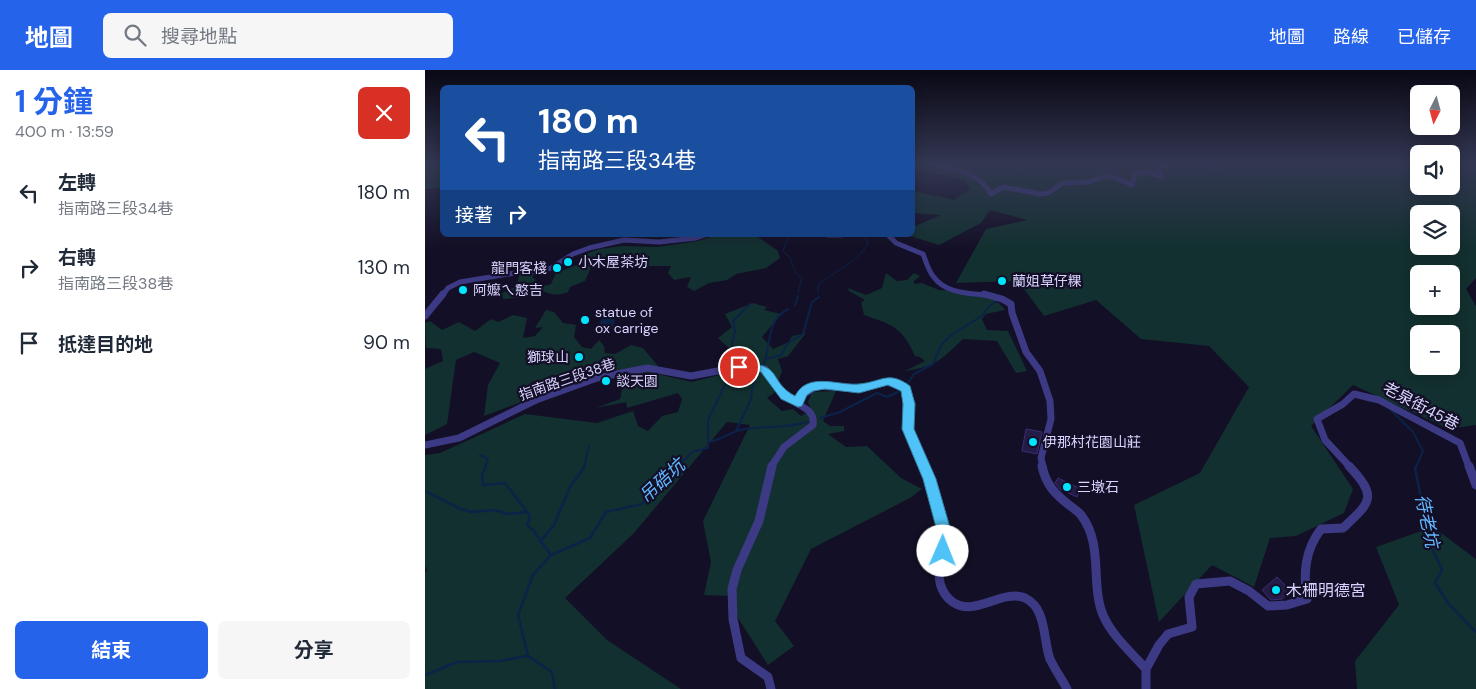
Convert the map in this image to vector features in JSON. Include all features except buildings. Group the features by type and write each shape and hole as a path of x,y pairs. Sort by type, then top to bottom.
{"street":[{"path":"1030,192 1041,194 1050,192"},
{"path":"425,316 448,288 460,282 489,276 542,271 551,268 573,254 589,248 624,240 659,242 699,237"},
{"path":"889,237 896,243 923,254 933,278 939,284 950,290 997,295 1011,304 1012,313 1026,352 1040,371 1050,401 1051,418 1041,458 1044,475 1049,487 1056,495 1081,516 1091,536 1096,552 1098,595 1103,614 1111,629 1146,669 1146,689"},
{"name":"指南路三段38巷","path":"425,445 459,438 537,400 597,378 647,368 691,376 739,367 757,367 765,370 785,396 811,412 814,418 813,425 789,442 776,456 762,512 734,578 731,594 734,627 741,658 768,677 771,689"},
{"path":"798,403 803,392 810,387 825,385 859,389 888,381 897,383 906,389 909,404 908,429 929,479 944,531 944,546 938,564 939,579 949,599 959,606 975,608 1009,596 1024,598 1035,607 1048,654 1067,689"},
{"name":"老泉街45巷","path":"1146,669 1159,645 1168,634 1192,627 1189,598 1196,584 1230,581 1249,591 1268,606 1287,605 1307,599 1303,578 1312,538 1321,529 1343,528 1367,505 1368,495 1366,488 1349,465 1329,446 1319,430 1317,419 1343,404 1354,394 1367,394 1381,400 1418,422 1460,443 1476,485"}],"green space":[{"path":"915,192 954,200 966,192 1410,192 1410,195 1460,195 1460,192 1476,192 1476,278 1466,289 1476,306 1476,425 1449,429 1353,385 1311,426 1353,489 1344,513 1296,536 1270,538 1254,587 1212,565 1159,622 1134,505 1200,473 1249,387 1209,346 1141,339 1096,300 1044,316 1018,281 956,283 986,229 1027,220 990,210 981,223 939,245 913,237 915,237 915,226 941,215 915,213"},
{"path":"711,237 758,237 778,251 780,258 766,268 736,274 727,280 709,283 694,291 687,287 691,277 674,280 668,273 671,266 594,264 585,281 570,287 568,292 553,294 539,289 529,297 503,299 502,293 517,286 519,275 537,273 532,277 544,286 551,284 556,273 582,263 580,256 599,249 622,246 657,247 698,241"},
{"path":"886,273 897,281 907,280 914,273 920,276 914,281 914,284 922,283 939,290 983,292 996,300 995,302 999,303 1005,310 986,314 982,319 987,330 1008,331 1027,371 1016,373 997,341 963,339 931,365 905,371 925,361 915,356 906,339 895,328 864,315 861,302 865,300 849,291 848,288 866,295 882,288"},
{"path":"753,303 767,307 764,310 781,314 762,337 773,349 789,342 792,336 806,333 788,356 778,359 782,371 774,393 767,398 782,411 793,409 801,416 811,410 808,402 812,392 836,391 823,421 830,426 844,426 844,431 828,434 846,447 867,446 901,478 922,489 910,498 811,549 775,621 794,646 768,665 738,618 730,596 704,595 711,562 703,521 750,425 727,422 634,533 565,598 607,640 681,689 425,689 425,573 427,570 425,566 425,455 440,453 525,414 597,423 633,411 638,426 648,431 662,416 678,412 682,399 678,393 627,408 626,402 596,408 620,399 625,376 605,372 531,382 529,399 484,416 488,385 500,363 474,352 456,360 447,424 425,435 425,369 443,361 441,349 426,348 425,323 430,321 442,330 459,322 475,331 491,319 498,322 513,315 527,318 523,338 535,336 543,327 535,328 546,310 554,312 563,323 576,325 574,337 582,347 591,349 599,340 604,346 605,353 615,354 631,345 643,348 658,366 653,373 692,382 738,370 733,352 718,338 732,327 725,314"},
{"path":"1433,527 1476,559 1476,689 1357,689 1355,661 1399,605 1376,547"}],"water":[{"path":"607,312 615,313 614,325 610,329 597,331 595,329"}],"waterway":[{"path":"788,237 783,251 792,260 791,262 797,274 802,278 798,292"},
{"path":"818,293 818,285 865,249 868,243 865,238"},
{"path":"795,305 798,296"},
{"path":"767,359 781,355 788,343 803,334 812,302 819,297"},
{"path":"907,384 914,374 933,364 941,345 950,336 983,315 988,307 996,302"},
{"path":"737,364 731,348 735,331 733,321 750,304"},
{"path":"763,366 772,327 781,314 788,309"},
{"path":"736,431 751,399 753,383 761,370"},
{"path":"708,442 708,420 731,372"},
{"path":"820,418 840,412 877,393 887,397 902,390"},
{"name":"待老坑","path":"1389,408 1413,432 1423,451 1416,467"},
{"path":"708,442 745,429 808,422"},
{"name":"吊硞坑","path":"678,467 692,452 708,448 708,442"},
{"path":"584,467 589,446"},
{"path":"480,455 488,459 485,467"},
{"path":"486,466 482,475 483,485 505,483 528,513 530,517 527,525 541,541"},
{"path":"541,541 554,525 570,487 585,466"},
{"name":"吊硞坑","path":"555,689 552,672 528,656 518,615 533,575 551,555 590,538 606,512 642,504 660,480 673,473 680,466"},
{"name":"待老坑","path":"1416,466 1415,469 1423,506 1432,530 1431,546 1442,570 1435,583 1448,603 1476,632"},
{"path":"425,491 461,509 472,512 494,510 508,514 527,512"},
{"path":"541,541 550,554"},
{"path":"425,675 457,662 499,661 527,656"}],"place":[{"name":"小木屋茶坊","path":"568,262"},
{"name":"龍門客棧","path":"557,268"},
{"name":"蘭姐草仔粿","path":"1002,281"},
{"name":"阿嬤ㄟ憨吉","path":"463,290"},
{"name":"statue of ox carrige","path":"585,320"},
{"name":"獅球山","path":"579,357"},
{"name":"談天園","path":"606,381"},
{"name":"伊那村花園山莊","path":"1033,442"},
{"name":"三墩石","path":"1067,487"},
{"name":"木柵明德宮","path":"1276,590"}],"route":[{"path":"739,367 757,367 765,370 785,396 791,401 798,403 803,392 810,387 825,385 859,389 888,381 897,383 906,389 909,404 908,429 929,479 944,531 943,551"}]}
